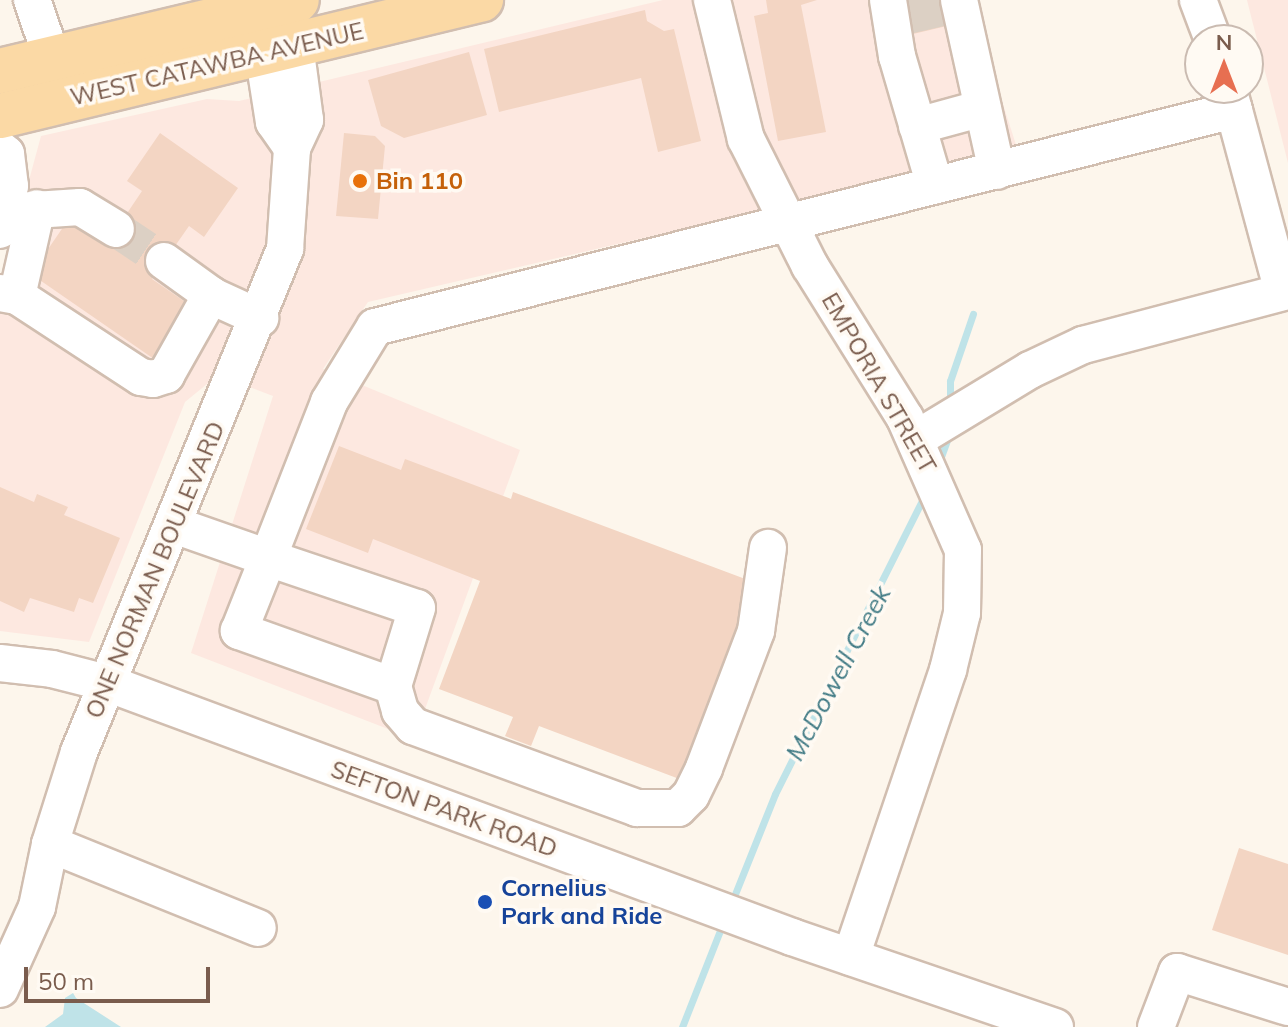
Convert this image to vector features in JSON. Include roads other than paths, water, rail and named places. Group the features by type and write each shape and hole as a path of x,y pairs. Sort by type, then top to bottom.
{"main road":[{"name":"WEST CATAWBA AVENUE","path":"0,116 481,0"},
{"name":"WEST CATAWBA AVENUE","path":"0,71 283,2"}],"street":[{"path":"32,0 52,58"},
{"name":"EMPORIA STREET","path":"712,0 746,139 789,224 916,439 963,550 962,613 851,957"},
{"path":"1198,0 1207,24"},
{"name":"ONE NORMAN BOULEVARD","path":"0,989 37,907 50,844 107,683 260,318 285,249 292,148 305,120 279,48 283,2"},
{"path":"953,2 997,171"},
{"path":"896,5 917,126 935,186"},
{"path":"393,686 239,631 329,402 375,327 997,171 1215,104"},
{"path":"916,439 1030,370 1083,345 1286,292 1232,104"},
{"path":"917,126 983,108"},
{"path":"0,149 6,154 14,217 8,294 141,377 153,379 166,375 211,295"},
{"path":"14,217 80,207 116,229"},
{"path":"164,261 211,295 260,318"},
{"path":"174,525 417,608 393,686 400,711 413,726 637,808 678,808 691,795 756,631 768,548"},
{"name":"SEFTON PARK ROAD","path":"0,663 52,669 107,683 851,957 1055,1027"},
{"path":"50,844 258,928"},
{"path":"1156,1027 1177,972 1288,1007"}],"water":[{"path":"73,993 121,1027 45,1027 63,1014 65,998"}],"waterway":[{"name":"McDowell Creek","path":"950,404 950,381 973,314"},
{"name":"McDowell Creek","path":"938,465 950,432"},
{"name":"McDowell Creek","path":"731,904 775,794 925,495"},
{"name":"McDowell Creek","path":"682,1027 723,923"}],"tunnel":[{"path":"908,16 946,7"},
{"path":"116,229 164,261"}],"place":[{"name":"Bin 110","path":"360,181"},
{"name":"Cornelius Park and Ride","path":"485,902"}]}
